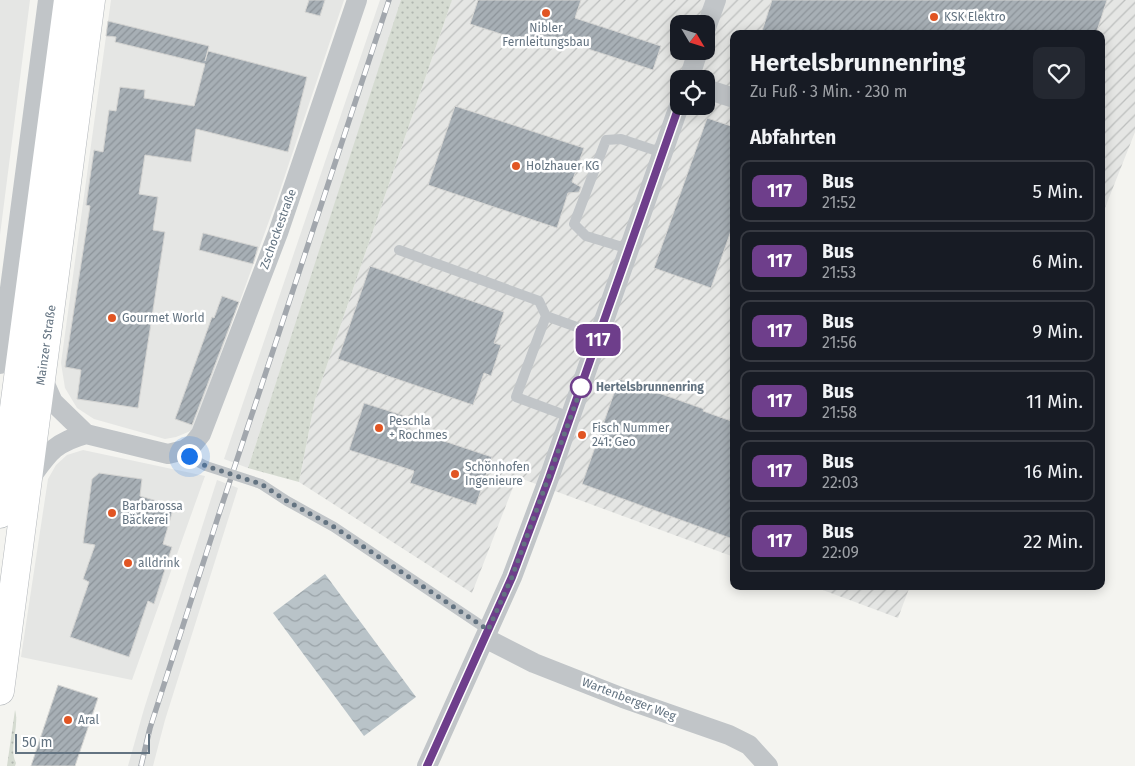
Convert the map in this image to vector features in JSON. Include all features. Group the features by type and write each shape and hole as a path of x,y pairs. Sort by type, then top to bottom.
{"main road":[{"name":"Mainzer Straße","path":"0,514 68,0"},
{"name":"Mainzer Straße","path":"0,691 91,0"}],"street":[{"path":"0,364 48,0"},
{"name":"Zschockestraße","path":"184,450 193,444 201,434 278,233 357,0"},
{"path":"711,15 716,0"},
{"path":"715,91 730,97"},
{"path":"427,766 512,577 600,335 676,115"},
{"path":"41,375 53,402 86,434"},
{"path":"27,483 48,452 71,438 86,434 168,454 184,450"},
{"name":"Wartenberger Weg","path":"487,634 520,657 623,698 729,735 749,745 768,766"}],"lane":[{"path":"629,249 586,236 574,224 606,140 621,139 663,153"},
{"path":"399,250 539,300 546,316 516,397 570,417"},
{"path":"546,316 600,335"},
{"name":"Wartenberger Weg","path":"184,450 194,460 206,466 261,484 334,527 487,634"}],"shaded area":[{"path":"0,0 30,0 0,235"},
{"path":"111,0 344,0 277,199 193,430 165,439 94,419 77,408 65,388 61,363"},
{"path":"380,0 402,0 248,468 224,459"},
{"path":"401,0 452,0 315,400 299,482 248,468"},
{"path":"452,0 1135,0 1135,132 1105,208 1105,30 730,30 730,556 517,477 472,593 299,482 315,400"},
{"path":"83,450 205,476 132,680 21,657 48,479 56,465 67,455"},
{"path":"217,480 238,488 165,720 153,766 128,766 144,709"},
{"path":"823,590 908,590 898,618"},
{"path":"15,710 16,723 13,750 16,763 15,766 7,766"}],"water":[{"path":"325,574 416,697 364,736 273,613"}],"building":[{"path":"309,0 325,0 320,16 305,12"},
{"path":"478,0 581,0 575,18 661,46 653,70 554,38 550,50 470,24"},
{"name":"KSK Elektro","path":"772,0 1107,0 1097,30 762,30"},
{"path":"108,21 209,46 205,61 208,51 307,77 288,152 196,129 191,162 145,155 139,194 158,197 153,230 165,232 138,408 77,399 81,370 65,367 90,206 86,205 94,150 103,152 109,110 116,111 120,87 145,90 144,98 194,106 205,64 115,42 116,37 106,36"},
{"path":"455,106 584,148 572,182 581,187 579,192 568,193 557,228 428,185"},
{"path":"707,118 730,126 730,233 711,288 654,268"},
{"path":"203,233 258,247 253,264 199,250"},
{"path":"370,266 504,312 494,343 501,345 491,376 484,373 473,405 338,359"},
{"path":"222,296 239,302 192,425 175,419 212,317 214,318"},
{"path":"619,379 704,409 703,411 730,421 730,538 582,484"},
{"path":"364,403 405,416 402,427 492,457 476,505 410,483 414,471 349,450"},
{"path":"99,473 142,479 140,496 174,506 163,544 172,547 154,604 148,601 129,657 70,637 89,582 83,579 95,545 83,543 92,479"},
{"name":"Aral","path":"58,685 98,698 75,766 31,766"}],"railway":[{"path":"141,766 150,728 218,517 389,0"}],"bus line":[{"name":"117","path":"427,766 512,577 549,478 676,115"}],"place":[{"name":"Nibler Fernleitungsbau","path":"546,13"},
{"name":"KSK Elektro","path":"934,17"},
{"name":"Holzhauer KG","path":"516,166"},
{"name":"Gourmet World","path":"112,318"},
{"name":"Hertelsbrunnenring","path":"581,387"},
{"name":"Peschla + Rochmes","path":"379,428"},
{"name":"Fisch Nummer 241: Geo","path":"582,435"},
{"name":"Schönhofen Ingenieure","path":"455,474"},
{"name":"Barbarossa Bäckerei","path":"112,513"},
{"name":"alldrink","path":"128,563"},
{"name":"Aral","path":"68,720"}],"route":[{"path":"189,456 200,464 261,484 334,527 488,630 512,577 581,387"}]}
